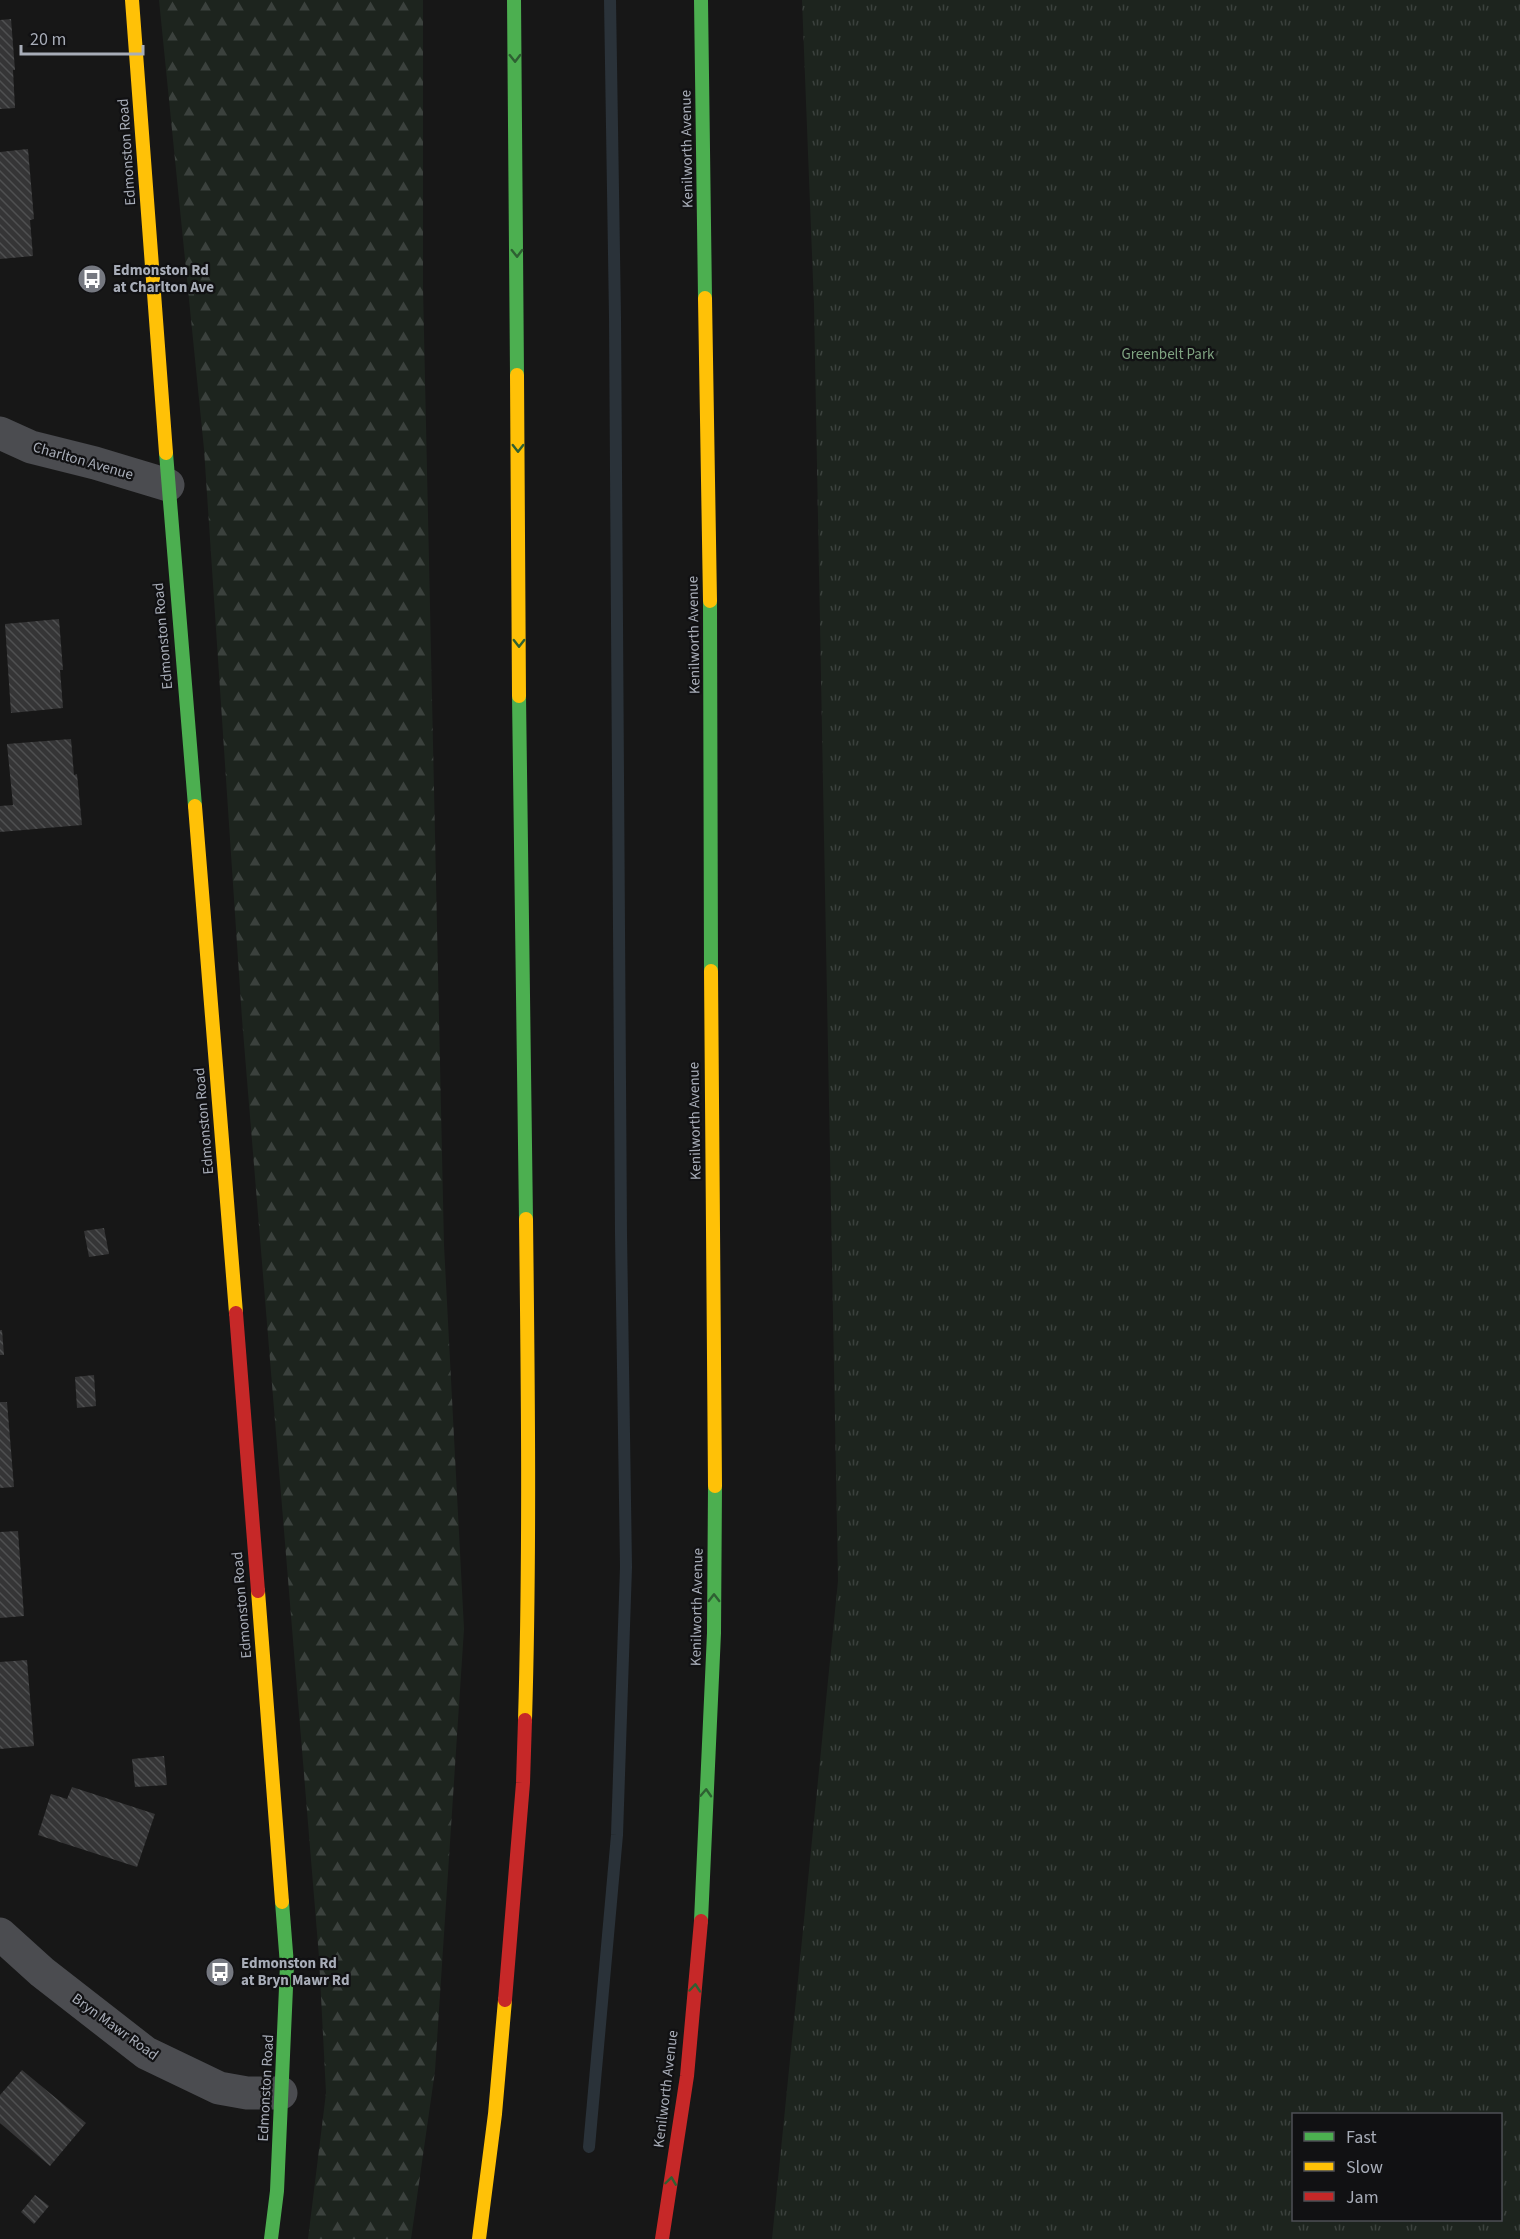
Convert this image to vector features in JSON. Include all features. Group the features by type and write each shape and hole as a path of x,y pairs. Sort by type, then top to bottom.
{"main road":[{"name":"Edmonston Road","path":"132,0 168,485 220,1104 287,1965 277,2191 272,2239"},
{"path":"479,2239 495,2114 523,1783 529,1593 514,0"},
{"name":"Kenilworth Avenue","path":"662,2239 687,2076 700,1939 714,1633 711,684 701,0"}],"street":[{"name":"Charlton Avenue","path":"0,433 31,447 168,485"},
{"name":"Bryn Mawr Road","path":"0,1934 42,1972 146,2053 219,2088 247,2093 281,2093"}],"green space":[{"path":"159,0 423,0 423,288 444,1245 464,1629 435,2071 411,2239 308,2239 326,2093 319,1957 242,1019 204,449"},
{"name":"Greenbelt Park","path":"802,0 1520,0 1520,2239 772,2239 838,1581 814,305"}],"building":[{"path":"11,19 15,108 0,109 0,20"},
{"path":"28,149 34,219 30,220 33,256 0,259 0,152"},
{"path":"59,619 63,708 11,713 5,624"},
{"path":"71,739 82,825 0,832 0,806 13,805 7,744"},
{"path":"104,1228 109,1254 89,1257 84,1231"},
{"path":"0,1330 2,1330 4,1355 0,1355"},
{"path":"94,1375 96,1406 77,1408 75,1377"},
{"path":"0,1402 7,1402 14,1487 0,1488"},
{"path":"18,1531 24,1616 0,1618 0,1532"},
{"path":"27,1660 34,1746 0,1749 0,1662"},
{"path":"164,1756 167,1785 135,1787 132,1759"},
{"path":"72,1787 155,1814 137,1867 38,1835 51,1794 67,1799"},
{"path":"22,2070 86,2123 50,2166 0,2123 0,2095"},
{"path":"35,2195 49,2206 34,2224 21,2212"}],"waterway":[{"path":"589,2147 617,1835 626,1567 610,0"}],"traffic: fast":[{"path":"514,0 517,375"},
{"path":"701,0 705,298"},
{"path":"166,453 195,806"},
{"path":"710,601 711,971"},
{"path":"519,696 526,1219"},
{"path":"701,1921 714,1633 715,1486"},
{"path":"271,2239 277,2191 287,1965 282,1902"}],"traffic: slow":[{"path":"132,0 166,453"},
{"path":"705,298 710,601"},
{"path":"517,375 519,696"},
{"path":"195,806 236,1313"},
{"path":"711,971 715,1486"},
{"path":"525,1720 528,1532 526,1219"},
{"path":"258,1591 282,1902"},
{"path":"479,2239 495,2114 505,2000"}],"traffic: jam":[{"path":"236,1313 258,1591"},
{"path":"505,2000 523,1783 525,1720"},
{"path":"662,2239 687,2076 701,1921"}],"place":[{"name":"Edmonston Rd at Charlton Ave","path":"92,279"},
{"name":"Edmonston Rd at Bryn Mawr Rd","path":"220,1972"}]}
